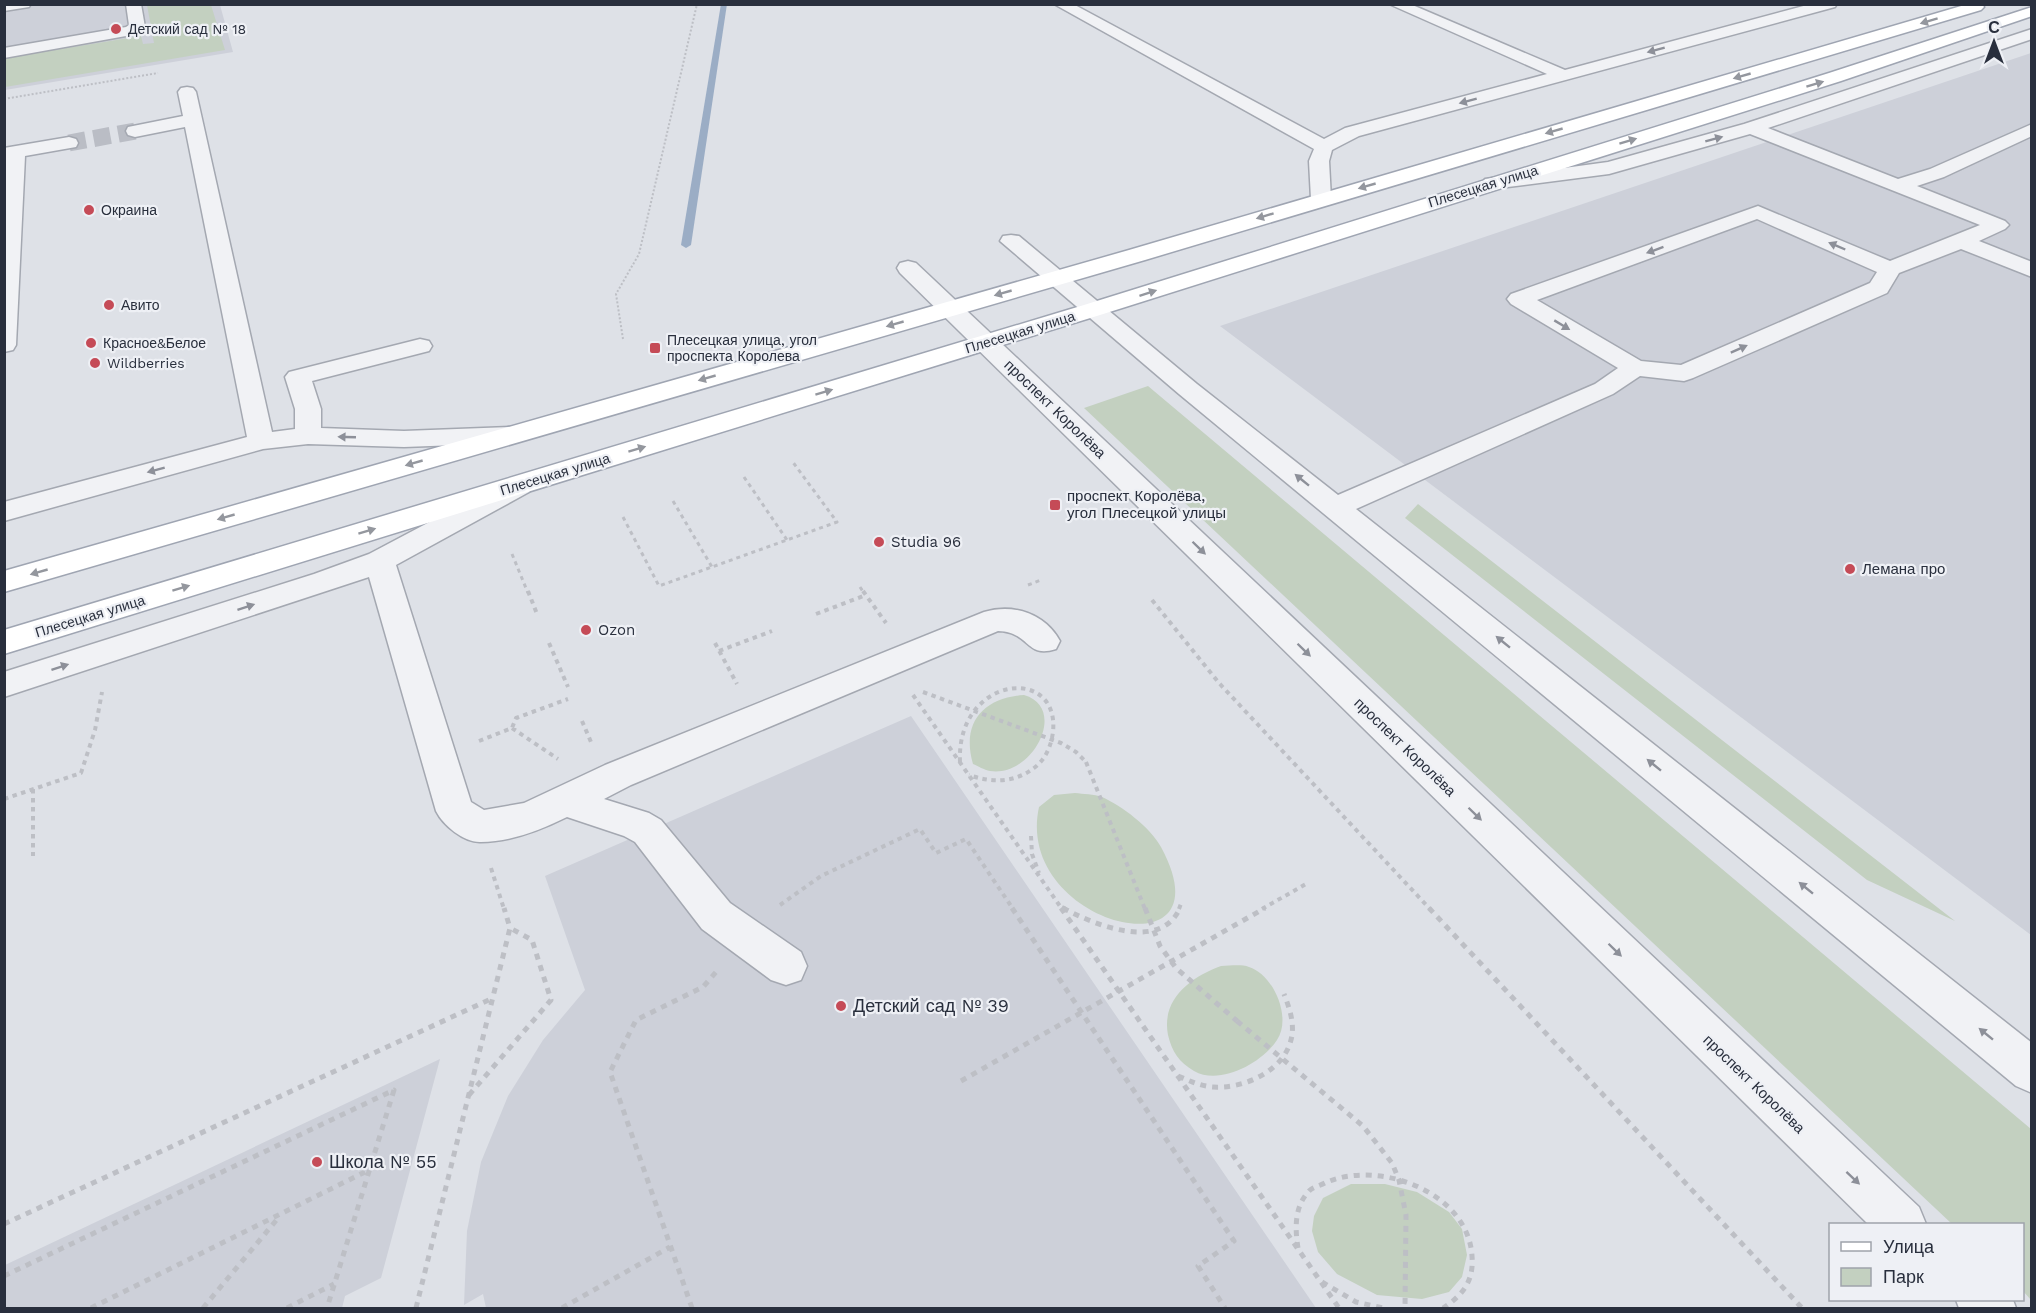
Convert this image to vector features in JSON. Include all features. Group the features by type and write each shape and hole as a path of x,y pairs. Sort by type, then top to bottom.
{"main road":[{"path":"4,582 1054,278 1985,4"},
{"name":"Плесецкая улица","path":"4,642 986,343 1835,77 2031,11"}],"street":[{"path":"4,7 24,4"},
{"path":"4,53 131,32 137,27 133,4"},
{"path":"1061,4 1324,147"},
{"path":"1396,4 1563,75"},
{"path":"1321,199 1319,161 1324,147 1352,132 1830,4"},
{"path":"1492,183 1608,168 1751,128 2031,34"},
{"path":"188,92 261,441"},
{"path":"135,131 193,120"},
{"path":"1751,128 1998,225 1890,269 1879,288 1684,374 1635,368 1519,299 1758,212 1890,269"},
{"path":"1899,185 1937,173 2031,129"},
{"path":"4,345 10,154 69,143"},
{"path":"1011,241 1092,310 2031,1071"},
{"path":"1961,241 2031,270"},
{"name":"проспект Королёва","path":"908,268 1901,1223"},
{"path":"308,436 308,409 298,377 420,346"},
{"path":"1335,507 1604,389 1635,368"},
{"path":"4,512 261,441 308,436 404,439 510,435"},
{"path":"4,685 325,582 380,561 521,484"},
{"path":"380,561 455,811 479,827 530,818 618,776 995,620 1016,620 1034,628 1044,640"},
{"path":"566,802 636,824 648,831 716,916 786,966"}],"path":[{"path":"623,339 616,294 639,254 697,4"},
{"path":"4,99 162,72"},
{"path":"623,517 659,586 837,522 792,461"},
{"path":"744,477 787,540"},
{"path":"673,501 712,567"},
{"path":"513,555 537,614"},
{"path":"860,587 890,630"},
{"path":"816,614 866,595"},
{"path":"1152,600 1219,682 1802,1308"},
{"path":"719,651 772,631"},
{"path":"549,643 568,687"},
{"path":"715,643 740,690"},
{"path":"1339,1308 908,687 1051,739 1076,752 1086,762 1160,946 1170,963 1184,978 1363,1126 1381,1146 1392,1163 1399,1181 1406,1216 1405,1308"},
{"path":"960,763 959,746 962,730 973,710 985,698 1003,690 1025,689 1040,693 1050,704 1054,722 1051,739 1045,757 1031,770 1011,780 987,781 969,776"},
{"path":"4,800 81,772 95,730 102,692"},
{"path":"439,756 512,728 516,718 568,699"},
{"path":"512,728 564,763"},
{"path":"33,789 33,856"},
{"path":"416,1308 510,928 479,827"},
{"path":"692,1308 610,1072 636,1020 703,987 784,900 820,876 920,829 936,854 966,839 1234,1241 1198,1266 1225,1308"},
{"path":"1031,836 1032,854 1042,880"},
{"path":"961,1081 1306,884"},
{"path":"1059,905 1090,923 1119,932 1143,932 1166,926 1178,915 1182,901"},
{"path":"468,1095 552,1000 532,940 510,928"},
{"path":"1177,1075 1199,1085 1226,1088 1261,1076 1283,1059 1292,1038 1291,1015 1284,994"},
{"path":"4,1224 493,998"},
{"path":"4,1276 394,1090 327,1308"},
{"path":"91,1308 370,1170"},
{"path":"1298,1250 1295,1229 1298,1210 1310,1190 1341,1176 1371,1174 1399,1181 1434,1196 1461,1219 1472,1244 1474,1267 1464,1292 1443,1308"},
{"path":"203,1308 282,1214"},
{"path":"562,1308 670,1247"},
{"path":"1319,1280 1356,1302 1383,1308"},
{"path":"287,1308 335,1284"}],"shaded area":[{"name":"Детский сад № 18","path":"4,5 220,5 233,52 5,90"},
{"path":"2031,53 2031,935 1220,326"},
{"name":"Детский сад № 39","path":"911,716 1316,1308 486,1308 483,1294 464,1305 467,1231 481,1162 508,1096 543,1040 585,990 545,876"},
{"name":"Школа № 55","path":"440,1059 381,1278 345,1296 342,1308 5,1308 5,1265"}],"green space":[{"path":"147,5 211,5 225,50 5,87 5,58 141,36 143,44 154,43"},
{"path":"1148,386 2031,1129 2031,1300 2024,1292 2024,1223 1951,1223 1084,408"},
{"path":"1418,504 1955,921 1867,880 1405,518"},
{"path":"1024,695 1037,702 1044,713 1044,727 1040,740 1031,753 1019,764 1005,770 990,771 973,764 970,736 979,715 997,701"},
{"path":"1075,793 1099,796 1110,801 1135,818 1156,839 1175,888 1168,913 1147,923 1117,921 1085,906 1057,882 1040,848 1039,807 1054,795"},
{"path":"1221,966 1246,966 1266,979 1278,998 1282,1020 1281,1031 1270,1049 1251,1064 1228,1074 1204,1075 1189,1068 1177,1056 1168,1035 1167,1022 1169,1011 1181,991 1199,976"},
{"path":"1351,1184 1385,1184 1417,1192 1449,1212 1462,1229 1467,1255 1462,1277 1449,1292 1422,1299 1377,1295 1337,1274 1318,1252 1312,1231 1314,1216 1323,1198"}],"waterway":[{"path":"686,245 724,4"}],"tunnel":[{"path":"69,143 135,131"}],"place":[{"name":"Детский сад № 18","path":"116,29"},
{"name":"Окраина","path":"89,210"},
{"name":"Авито","path":"109,305"},
{"name":"Красное&Белое","path":"91,343"},
{"name":"Плесецкая улица, угол проспекта Королева","path":"655,348"},
{"name":"Wildberries","path":"95,363"},
{"name":"проспект Королёва, угол Плесецкой улицы","path":"1055,505"},
{"name":"Studia 96","path":"879,542"},
{"name":"Лемана про","path":"1850,569"},
{"name":"Ozon","path":"586,630"},
{"name":"Детский сад № 39","path":"841,1006"},
{"name":"Школа № 55","path":"317,1162"}]}
